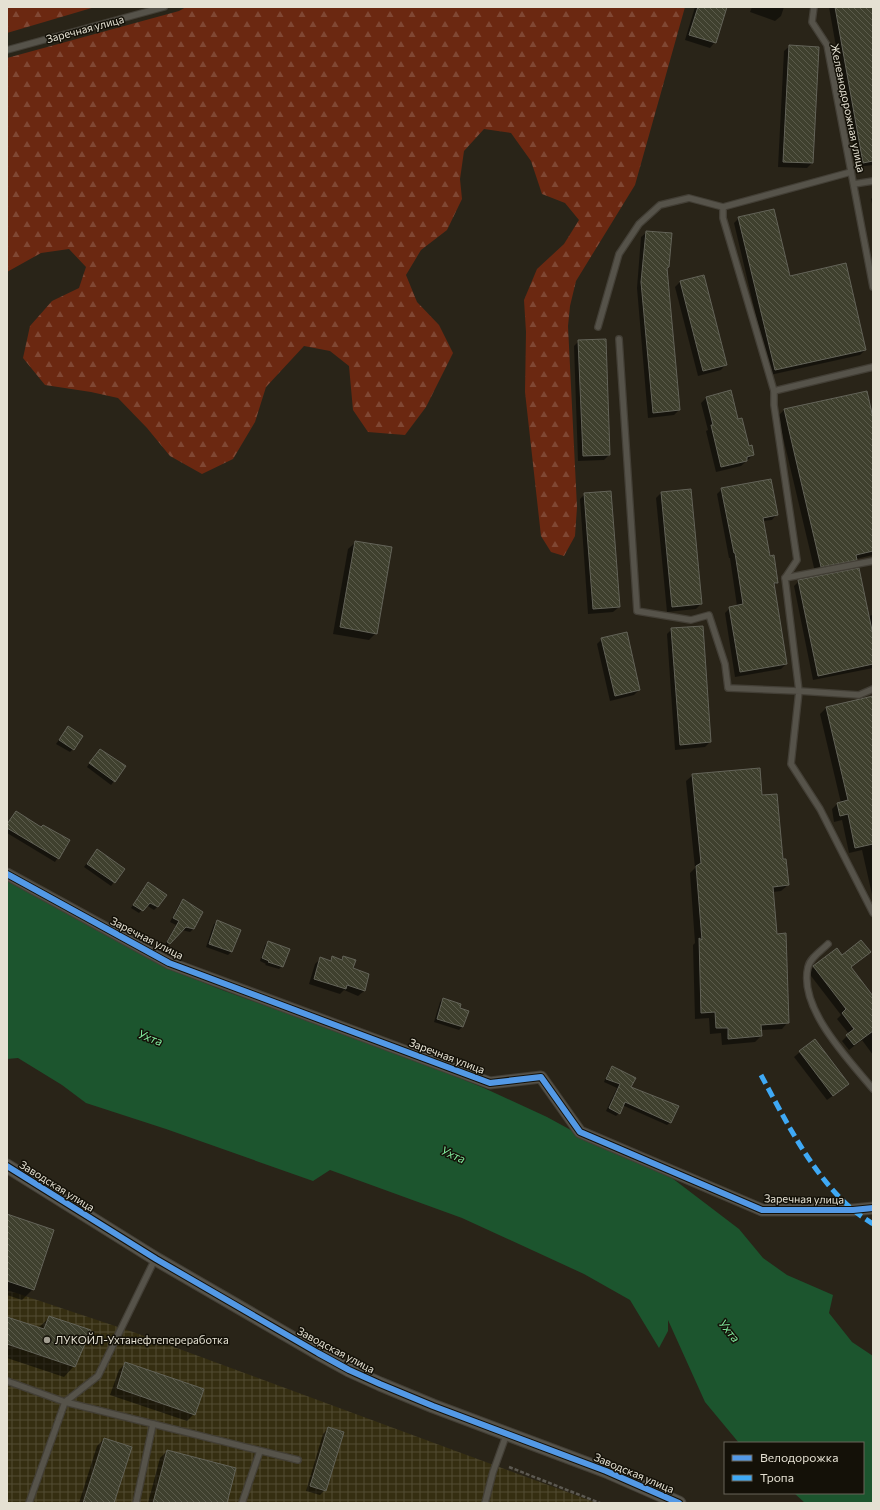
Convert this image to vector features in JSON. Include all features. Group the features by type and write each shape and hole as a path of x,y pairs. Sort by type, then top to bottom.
{"street":[{"name":"Заречная улица","path":"7,874 169,963 490,1083 541,1077 580,1132 762,1210 853,1210 873,1208"},
{"name":"Заводская улица","path":"7,1166 156,1259 350,1370 433,1406 606,1471 679,1503"}],"lane":[{"name":"Заречная улица","path":"7,50 164,7"},
{"name":"Железнодорожная улица","path":"814,7 812,22 827,45 873,287"},
{"path":"598,327 619,254 639,224 660,205 689,198 723,207 851,172"},
{"path":"854,184 873,181"},
{"path":"723,207 723,218 774,391 774,405 797,560 785,578 799,691 791,764 820,809 873,913"},
{"path":"619,339 637,611 691,620 709,615 725,664 728,688 859,695 873,689"},
{"path":"774,391 873,367"},
{"path":"785,578 873,561"},
{"path":"828,944 812,959 808,967 807,982 810,1000 820,1023 873,1089"},
{"path":"29,1503 65,1402 98,1376 156,1259"},
{"path":"7,1381 65,1402 298,1460"},
{"path":"136,1503 153,1424"},
{"path":"486,1503 493,1472 507,1433"},
{"path":"242,1503 260,1451"}],"path":[{"path":"508,1467 600,1503"}],"shaded area":[{"path":"7,1290 136,1333 597,1503 7,1503"}],"green space":[{"path":"7,7 95,7 7,33"},
{"path":"186,7 685,7 635,185 576,281 570,306 568,326 577,507 575,536 564,556 551,552 541,536 525,392 526,332 524,300 537,269 564,244 579,220 565,203 542,194 531,161 511,133 484,129 464,151 460,179 462,199 447,230 421,250 406,275 417,302 439,325 453,353 426,407 405,435 368,432 353,410 349,366 330,351 304,346 266,387 255,422 233,459 202,474 170,456 147,428 118,398 45,385 23,358 30,326 52,301 79,288 86,267 69,249 41,253 7,272 7,58 179,11"}],"water":[{"name":"Ухта","path":"7,880 101,930 165,967 222,990 393,1051 484,1088 547,1117 600,1146 672,1178 739,1229 763,1258 787,1275 833,1295 829,1313 852,1342 873,1356 873,1503 805,1503 795,1494 864,1494 864,1442 738,1442 705,1402 668,1320 668,1331 659,1348 630,1300 584,1274 462,1218 330,1170 313,1181 166,1129 86,1103 62,1085 18,1058 7,1059"}],"building":[{"path":"698,7 727,7 716,43 689,35"},
{"path":"835,7 873,7 873,161 863,163"},
{"path":"789,45 819,47 813,163 783,162"},
{"path":"774,209 790,276 846,263 866,350 775,370 738,217"},
{"path":"646,231 672,233 669,267 667,268 680,410 653,413 641,282"},
{"path":"704,275 727,365 703,371 680,281"},
{"path":"606,339 610,455 583,456 578,340"},
{"path":"731,390 738,419 742,418 749,446 752,445 754,455 747,457 747,461 721,467 706,397"},
{"path":"867,391 873,418 873,551 856,555 857,560 821,567 784,409"},
{"path":"771,479 778,515 763,518 770,556 774,555 778,583 774,583 787,664 740,672 729,607 743,604 735,553 721,488"},
{"path":"691,489 702,604 672,607 661,492"},
{"path":"611,491 620,607 593,609 584,493"},
{"path":"355,541 392,547 377,634 340,627"},
{"path":"859,568 873,635 873,664 818,676 798,580"},
{"path":"703,626 711,742 680,745 671,628"},
{"path":"627,632 640,690 615,696 601,638"},
{"path":"873,696 873,844 855,848 848,814 840,816 837,803 848,800 826,707"},
{"path":"68,726 83,736 74,750 59,740"},
{"path":"100,749 126,766 115,782 89,763"},
{"path":"760,768 762,795 777,794 783,859 786,859 789,885 773,887 777,934 786,933 789,1023 761,1025 762,1036 728,1039 728,1028 716,1028 715,1012 701,1013 699,938 702,940 696,866 701,863 692,774"},
{"path":"16,811 41,827 43,825 70,840 59,859 7,828 7,824"},
{"path":"97,849 125,869 115,883 87,864"},
{"path":"148,882 167,895 158,907 150,903 143,911 133,905"},
{"path":"183,899 203,912 194,929 186,927 170,944 167,942 179,921 173,918"},
{"path":"217,920 241,930 232,952 209,944"},
{"path":"861,940 871,952 851,967 873,996 873,1031 854,1045 846,1035 854,1029 842,1013 846,1009 813,966 837,948 842,955"},
{"path":"268,941 290,949 283,967 268,962 269,961 262,958"},
{"path":"332,956 342,960 343,956 356,960 353,968 369,974 365,991 347,985 346,989 314,979 320,957 331,961"},
{"path":"443,998 461,1004 460,1008 469,1011 463,1027 437,1019"},
{"path":"815,1039 849,1084 833,1096 799,1051"},
{"path":"612,1066 636,1078 631,1087 679,1106 671,1123 625,1102 620,1114 609,1108 620,1084 606,1079"},
{"path":"7,1214 54,1230 34,1290 7,1281"},
{"name":"ЛУКОЙЛ-Ухтанефтепереработка","path":"49,1316 91,1330 75,1367 7,1344 7,1317 44,1329"},
{"path":"125,1362 204,1389 195,1415 117,1388"},
{"path":"328,1427 344,1432 326,1491 310,1486"},
{"path":"104,1438 132,1447 114,1503 83,1503"},
{"path":"167,1450 236,1468 227,1503 153,1503"}],"marked path":[{"path":"761,1075 790,1129 812,1164 838,1196 853,1210 873,1224"}],"cycle path":[{"path":"7,874 169,963 490,1083 541,1077 580,1132 762,1210 853,1210 873,1208"},
{"path":"7,1166 156,1259 349,1370 433,1406 606,1471 679,1503"}],"place":[{"name":"ЛУКОЙЛ-Ухтанефтепереработка","path":"47,1340"}]}
